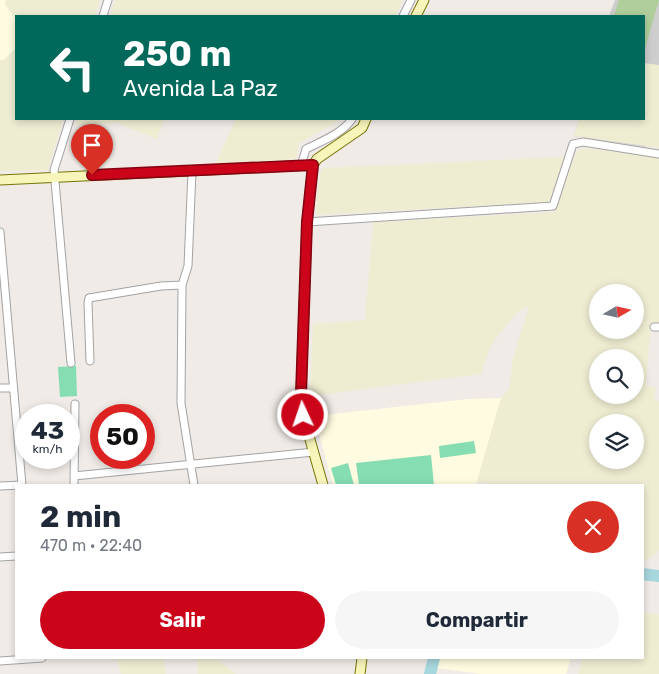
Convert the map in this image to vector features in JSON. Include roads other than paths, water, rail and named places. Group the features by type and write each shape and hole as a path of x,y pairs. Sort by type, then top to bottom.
{"main road":[{"path":"416,15 424,0"},
{"path":"323,484 303,415 301,394 307,222 313,165 317,159 362,128 366,120"},
{"path":"0,180 313,165"},
{"path":"360,674 362,659"}],"street":[{"path":"103,15 108,0"},
{"path":"404,15 411,0"},
{"path":"70,120 54,170 71,363"},
{"path":"300,166 306,150 348,124 351,120"},
{"path":"307,222 553,206 573,144 583,142 659,154"},
{"path":"192,171 188,266 182,284 181,403 194,484"},
{"path":"0,232 22,484"},
{"path":"90,361 89,298 182,284"},
{"path":"0,388 13,388"},
{"path":"74,476 314,452"},
{"path":"74,469 74,484"},
{"path":"0,486 15,485"},
{"path":"0,557 15,556"},
{"path":"0,661 28,659"}],"waterway":[{"path":"644,574 659,576"},
{"path":"430,674 434,659"}]}
